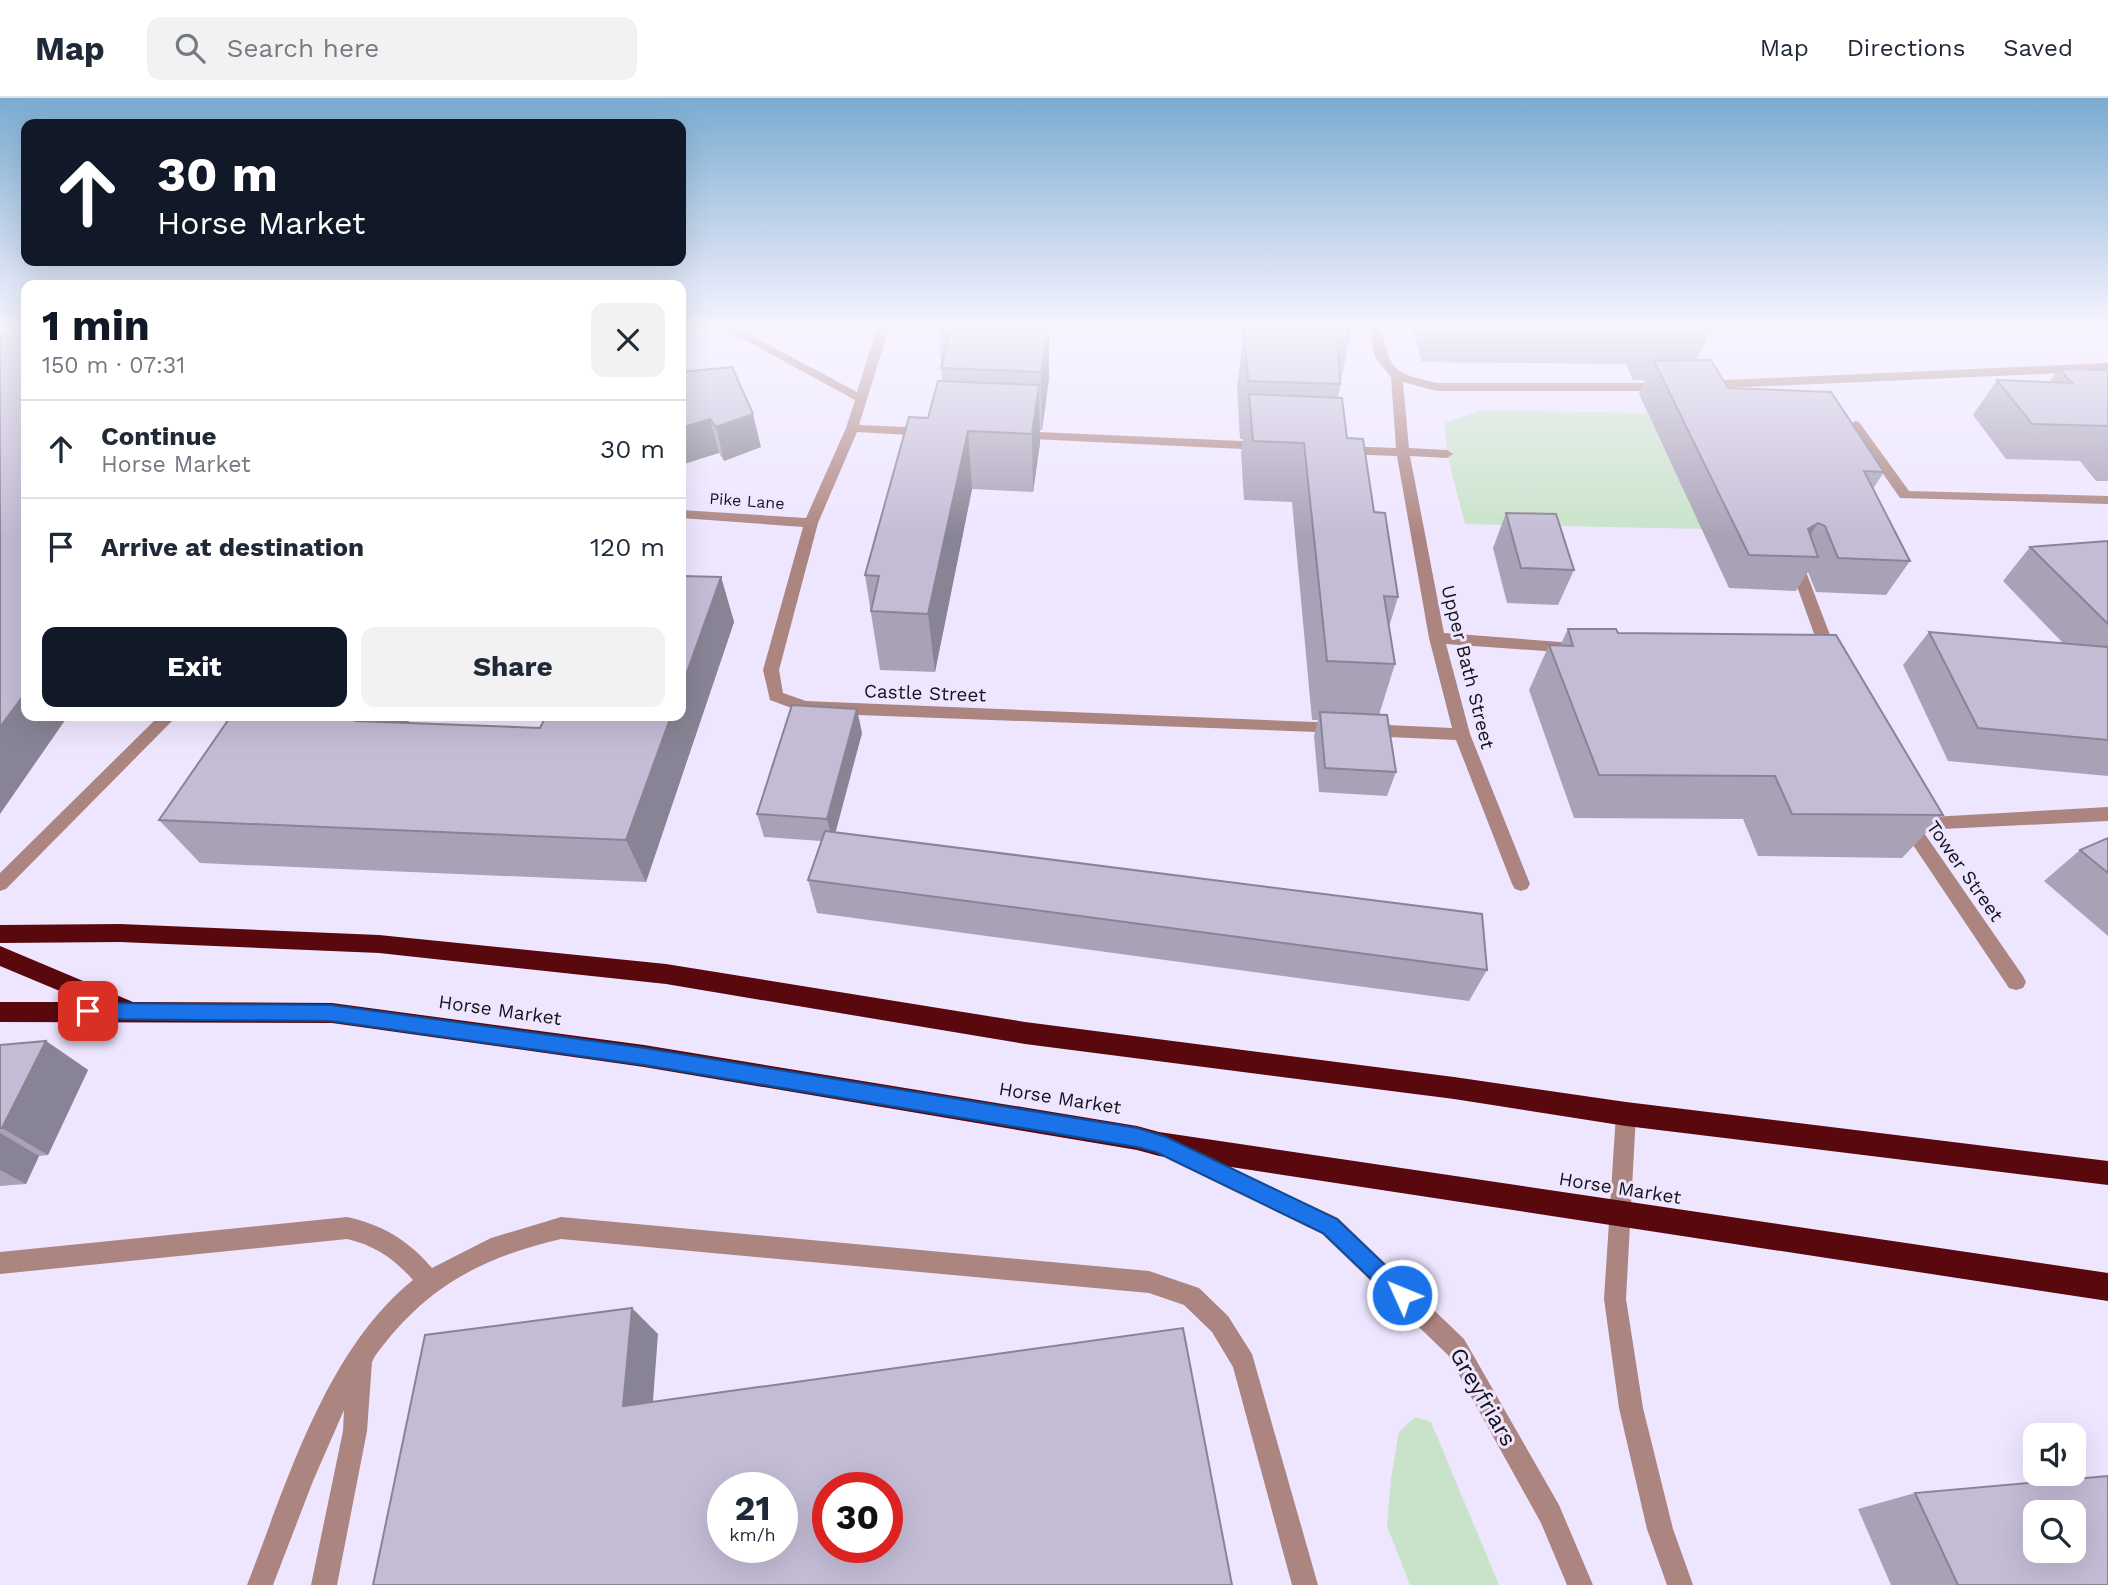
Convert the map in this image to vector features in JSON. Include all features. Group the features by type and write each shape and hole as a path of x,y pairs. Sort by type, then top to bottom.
{"highway":[{"path":"0,933 120,933 379,944 666,974 1025,1033 1454,1088 1626,1114 2108,1173"},
{"path":"0,956 135,1011"},
{"name":"Horse Market","path":"0,1012 331,1013 644,1056 1137,1138 1159,1144 2108,1287"}],"street":[{"name":"Upper Bath Street","path":"1399,397 1403,453 1437,638 1462,734 1521,884"},
{"name":"Castle Street","path":"862,399 811,523 771,670 776,696 805,707 1462,734"},
{"path":"1856,425 1905,495 2108,500"},
{"path":"852,428 948,432"},
{"path":"1003,435 1279,447"},
{"path":"1320,449 1447,454"},
{"name":"Pike Lane","path":"686,514 811,523"},
{"path":"1796,564 1834,667 1820,666"},
{"path":"1437,638 1588,649"},
{"path":"0,884 164,721"},
{"name":"Tower Street","path":"1896,800 1907,824 2016,982"},
{"path":"1907,824 2108,814"},
{"path":"1626,1114 1615,1299 1631,1408 1660,1529 1680,1585"},
{"name":"Greyfriars","path":"1159,1144 1330,1226 1456,1347 1550,1514 1580,1585"},
{"path":"0,1263 347,1228 377,1234 404,1252 429,1282"},
{"path":"260,1585 318,1437 361,1359 391,1317 429,1282 526,1235 561,1228 1149,1282 1191,1296 1220,1324 1244,1362 1304,1585"},
{"path":"324,1585 355,1431 361,1359"}],"green space":[{"path":"1481,410 1647,413 1679,479 1756,530 1465,524 1447,454 1445,423"},
{"path":"1415,1417 1431,1422 1499,1585 1410,1585 1387,1526 1391,1478 1399,1432"}],"building":[{"path":"0,397 21,397 21,699 0,727"},
{"path":"686,397 746,397 753,414 716,427 710,419 686,426"},
{"path":"934,397 1037,397 1032,434 968,431 928,614 871,611 879,576 865,575 909,417 928,418"},
{"path":"1249,397 1342,398 1347,438 1363,439 1374,512 1385,513 1398,597 1384,596 1395,664 1327,661 1304,443 1253,441"},
{"path":"1672,397 1835,397 1884,472 1864,471 1910,561 1838,558 1825,526 1818,523 1808,529 1818,557 1749,555"},
{"path":"2011,397 2108,397 2108,426 2032,424"},
{"path":"1506,513 1556,514 1574,570 1521,568"},
{"path":"2108,541 2108,624 2030,547"},
{"path":"686,576 721,577 686,675"},
{"path":"1568,629 1616,629 1618,633 1836,635 1943,815 1792,814 1775,776 1599,775 1549,645 1573,646"},
{"path":"1929,632 2108,647 2108,740 1978,728"},
{"path":"792,705 857,709 827,819 757,814"},
{"path":"1320,712 1387,715 1396,772 1325,768"},
{"path":"228,721 355,721 540,728 544,721 669,721 626,840 159,820"},
{"path":"825,831 1482,914 1487,970 808,880"},
{"path":"2108,838 2108,873 2080,850"},
{"path":"46,1041 2,1128 0,1128 0,1045"},
{"path":"632,1308 623,1406 1183,1328 1232,1585 373,1585 425,1335"},
{"path":"2108,1476 2108,1585 1958,1585 1915,1493 2023,1483 2023,1486 2086,1486 2086,1478"}],"route":[{"path":"88,1011 331,1013 644,1056 1137,1138 1159,1144 1330,1226 1402,1295"}]}
